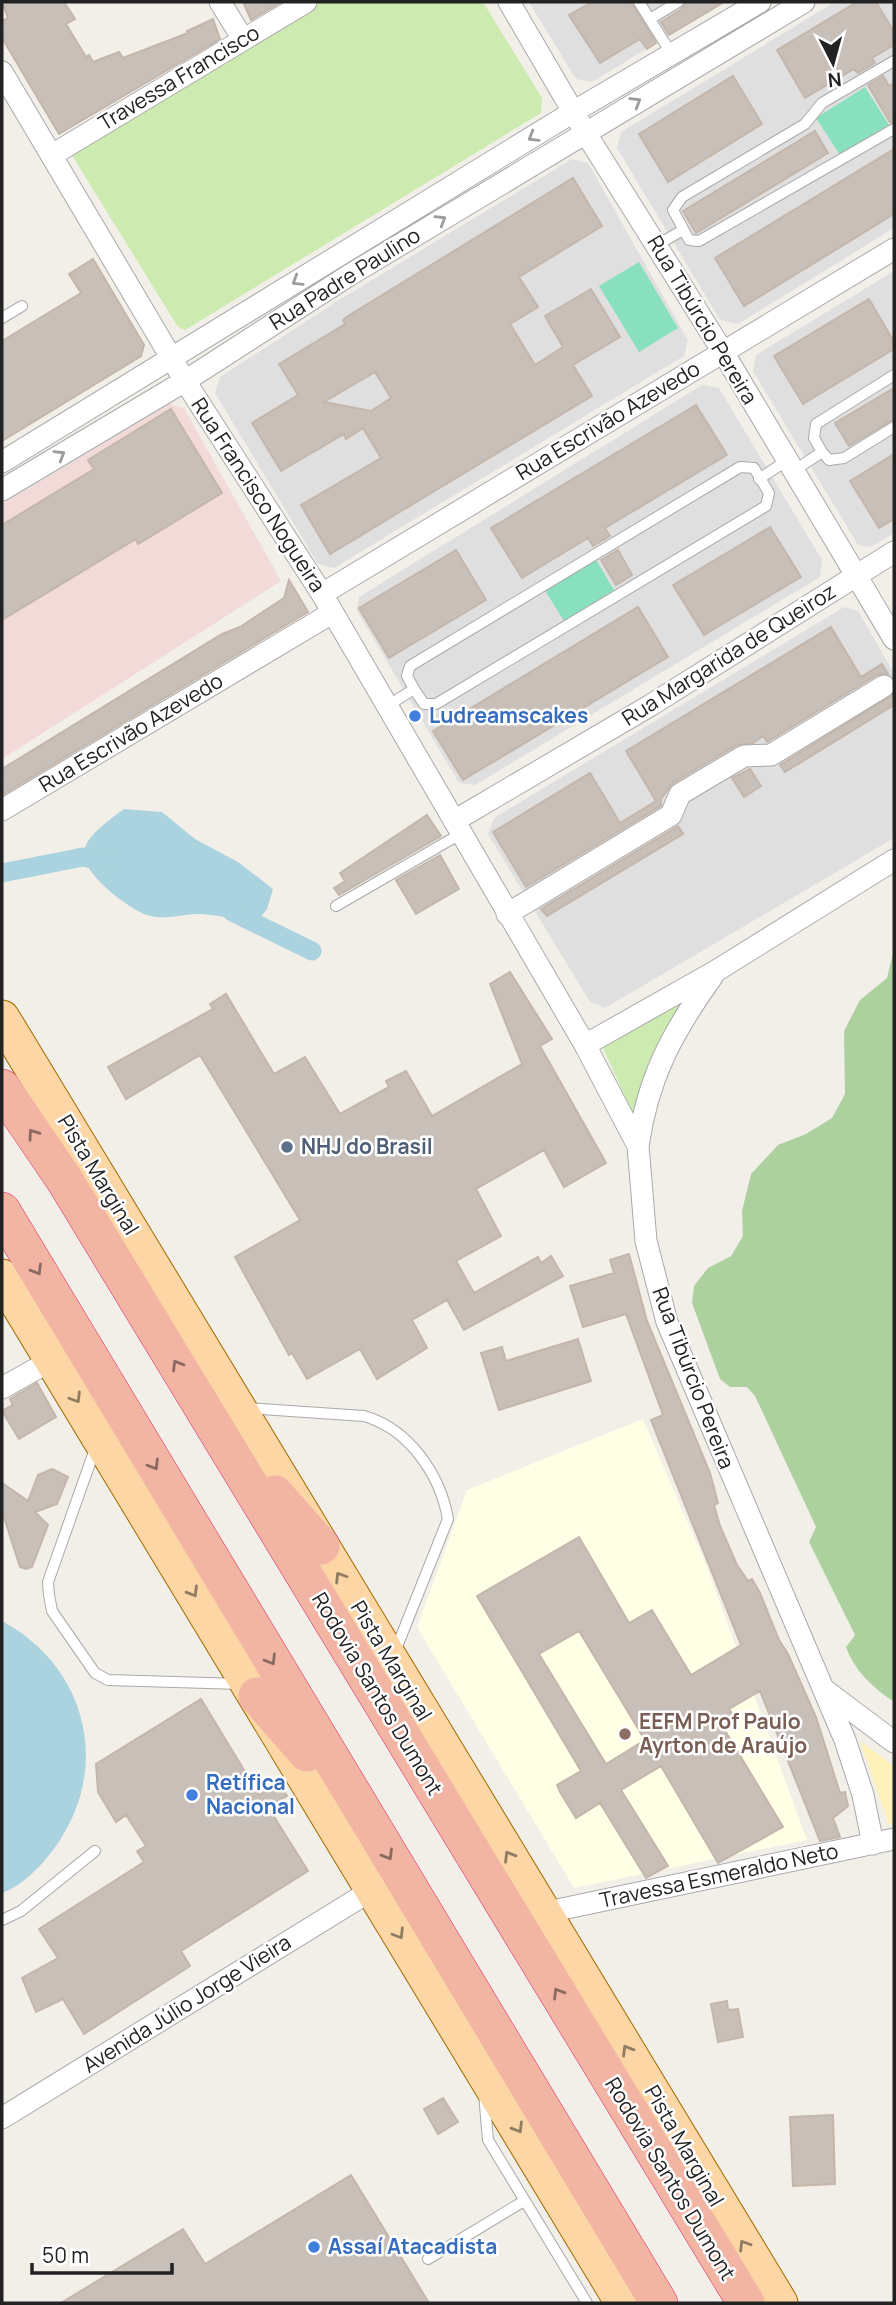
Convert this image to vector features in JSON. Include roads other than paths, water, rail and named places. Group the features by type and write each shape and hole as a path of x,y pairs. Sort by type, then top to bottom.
{"highway":[{"name":"Rodovia Santos Dumont","path":"2,1088 225,1415 746,2303"},
{"path":"2,1211 659,2303"},
{"path":"225,1415 321,1546"},
{"path":"253,1690 369,1824"}],"main road":[{"name":"Pista Marginal","path":"2,1018 225,1415"},
{"path":"2,1277 623,2303"},
{"name":"Pista Marginal","path":"321,1546 779,2303"}],"street":[{"path":"220,2 243,39"},
{"name":"Travessa Francisco","path":"52,155 306,2"},
{"name":"Rua Tibúrcio Pereira","path":"509,2 585,132 723,352 894,639"},
{"name":"Rua Padre Paulino","path":"2,462 573,112 760,2"},
{"name":"Rua Padre Paulino","path":"2,490 184,381 348,276 804,2"},
{"path":"674,52 689,70"},
{"name":"Rua Francisco Nogueira","path":"2,72 184,381 322,594 508,916"},
{"path":"400,217 413,237"},
{"name":"Rua Escrivão Azevedo","path":"322,594 894,249"},
{"path":"335,257 348,276"},
{"name":"Rua Margarida de Queiroz","path":"458,827 894,552"},
{"name":"Rua Escrivão Azevedo","path":"2,810 332,613"},
{"path":"508,916 671,816 680,794 744,756 771,755 884,686"},
{"path":"585,1045 716,971 894,860"},
{"name":"Rua Tibúrcio Pereira","path":"508,916 585,1045 638,1146 646,1241 667,1322 845,1740 863,1795 873,1844"},
{"path":"638,1146 643,1110 661,1057 716,971"},
{"path":"2,1388 52,1360"},
{"path":"821,1687 894,1742"},
{"name":"Travessa Esmeraldo Neto","path":"543,1913 894,1839"},
{"name":"Avenida Júlio Jorge Vieira","path":"2,2118 372,1891"}],"lane":[{"path":"639,2 674,52"},
{"path":"650,19 678,2"},
{"path":"894,61 822,103 805,124 682,197 673,210 689,240 699,241 894,129"},
{"path":"657,245 683,230"},
{"path":"2,318 22,306"},
{"path":"894,375 816,424 814,438 829,460 844,458 894,427"},
{"path":"760,479 822,452"},
{"path":"740,467 754,468 769,494 766,506 436,704 424,704 414,689 407,676 410,666 740,467"},
{"path":"386,707 414,689"},
{"path":"336,906 458,827"},
{"path":"225,1415 365,1416 381,1420 394,1428 431,1472 444,1497 448,1519 391,1660"},
{"path":"100,1437 48,1582 52,1611 95,1673 108,1680 253,1690"},
{"path":"2,1920 21,1911 95,1851"},
{"path":"484,2074 484,2124 488,2140 587,2303"},
{"path":"428,2259 524,2200"}],"water":[{"path":"124,809 162,812 195,839 238,862 273,889 267,909 255,924 201,914 154,917 129,906 98,880 85,860 84,852 94,834"},
{"path":"2,1621 30,1640 53,1663 70,1689 81,1717 86,1748 84,1779 76,1810 60,1840 35,1871 2,1893"}],"waterway":[{"path":"2,873 83,857 110,863"},
{"path":"232,912 312,951"}],"place":[{"name":"Ludreamscakes","path":"415,716"},
{"name":"NHJ do Brasil","path":"287,1147"},
{"name":"EEFM Prof Paulo Ayrton de Araújo","path":"625,1734"},
{"name":"Retífica Nacional","path":"192,1795"},
{"name":"Assaí Atacadista","path":"314,2247"}]}
